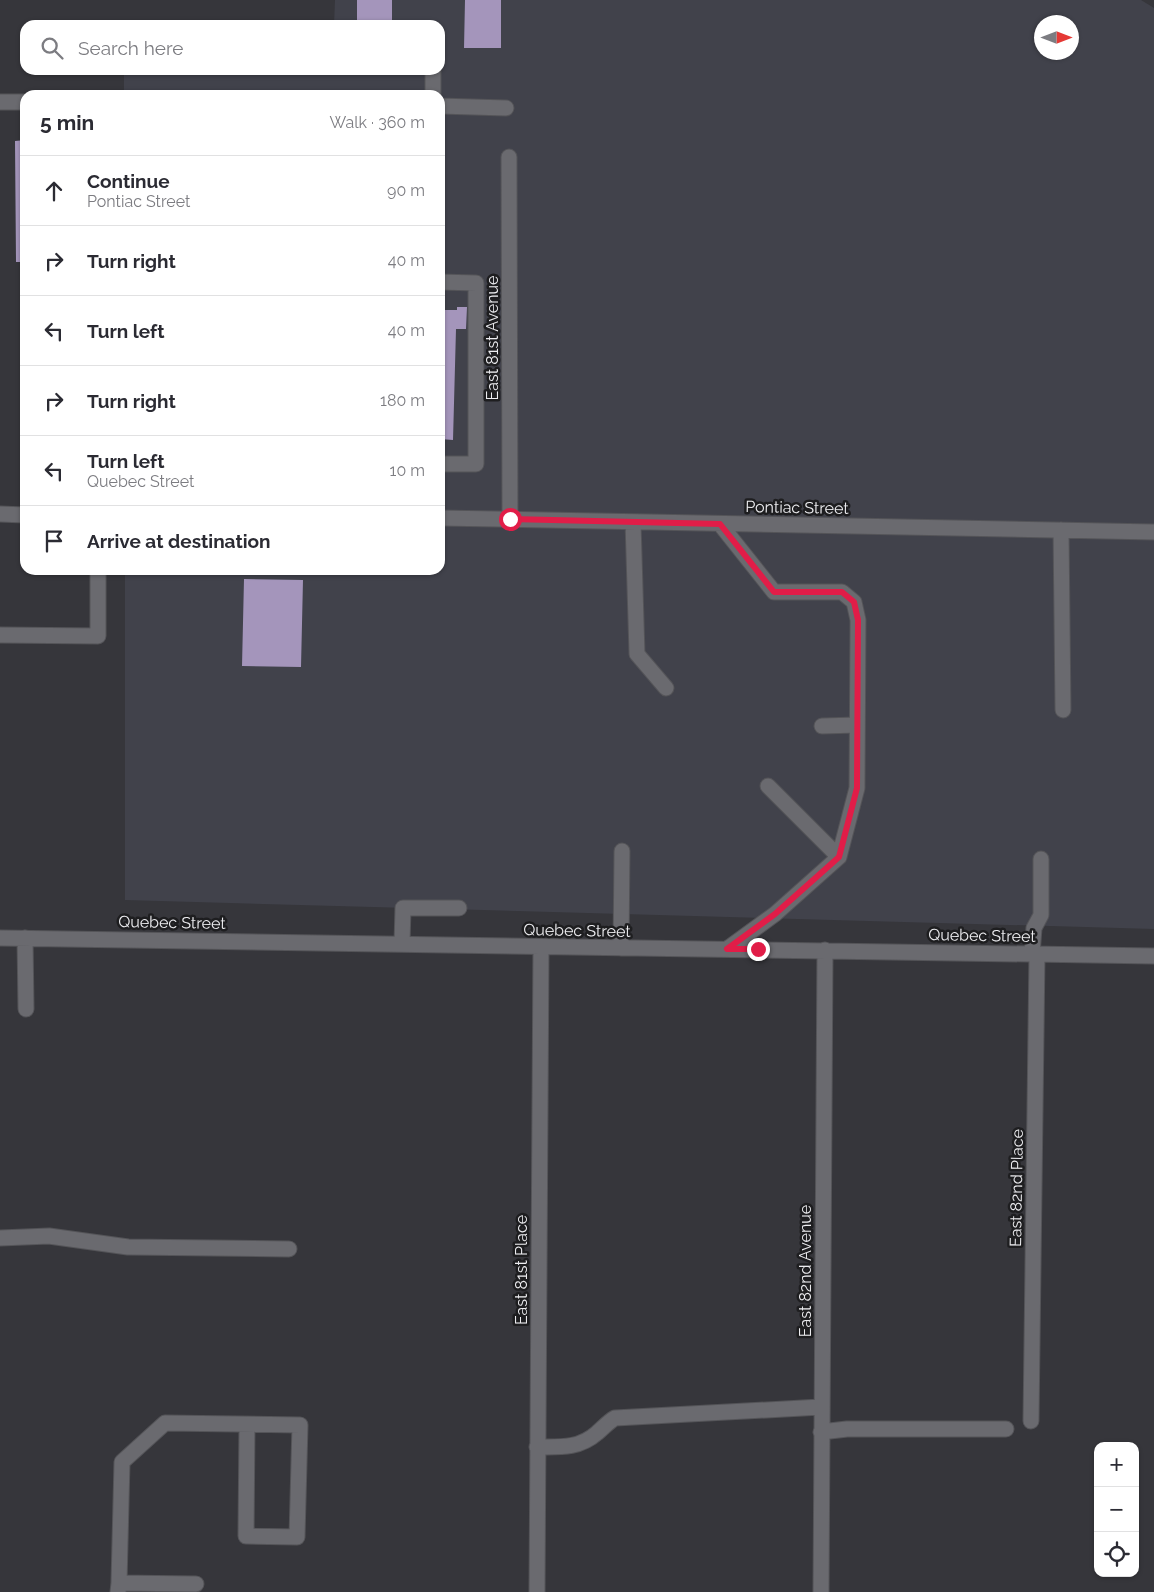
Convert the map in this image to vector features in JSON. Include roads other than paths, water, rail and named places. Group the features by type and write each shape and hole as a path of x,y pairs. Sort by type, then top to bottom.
{"street":[{"path":"433,75 433,90"},
{"path":"0,102 20,102"},
{"path":"445,106 506,108"},
{"name":"East 81st Avenue","path":"509,157 510,519"},
{"path":"445,282 476,283 476,464 445,464"},
{"path":"0,514 20,514"},
{"name":"Pontiac Street","path":"445,518 1154,532"},
{"path":"633,522 637,654 666,688"},
{"path":"720,524 774,592 842,592 854,602 858,620 857,788 839,857 775,914 727,949"},
{"path":"1061,530 1063,710"},
{"path":"0,635 98,636 98,575"},
{"path":"822,726 857,725"},
{"path":"768,786 839,857"},
{"path":"621,948 622,851"},
{"name":"East 82nd Place","path":"1031,1421 1034,928 1041,915 1041,859"},
{"path":"402,943 402,908 460,908"},
{"name":"Quebec Street","path":"0,938 1154,956"},
{"path":"25,938 26,1009"},
{"name":"East 81st Place","path":"537,1592 541,947"},
{"name":"East 82nd Avenue","path":"821,1592 825,950"},
{"path":"0,1238 49,1236 128,1247 289,1249"},
{"path":"537,1447 578,1445 597,1434 608,1422 615,1418 821,1407"},
{"path":"196,1584 119,1588 122,1462 165,1424 300,1425 298,1536 246,1536 247,1425"},
{"path":"821,1432 847,1429 1006,1429"}]}
